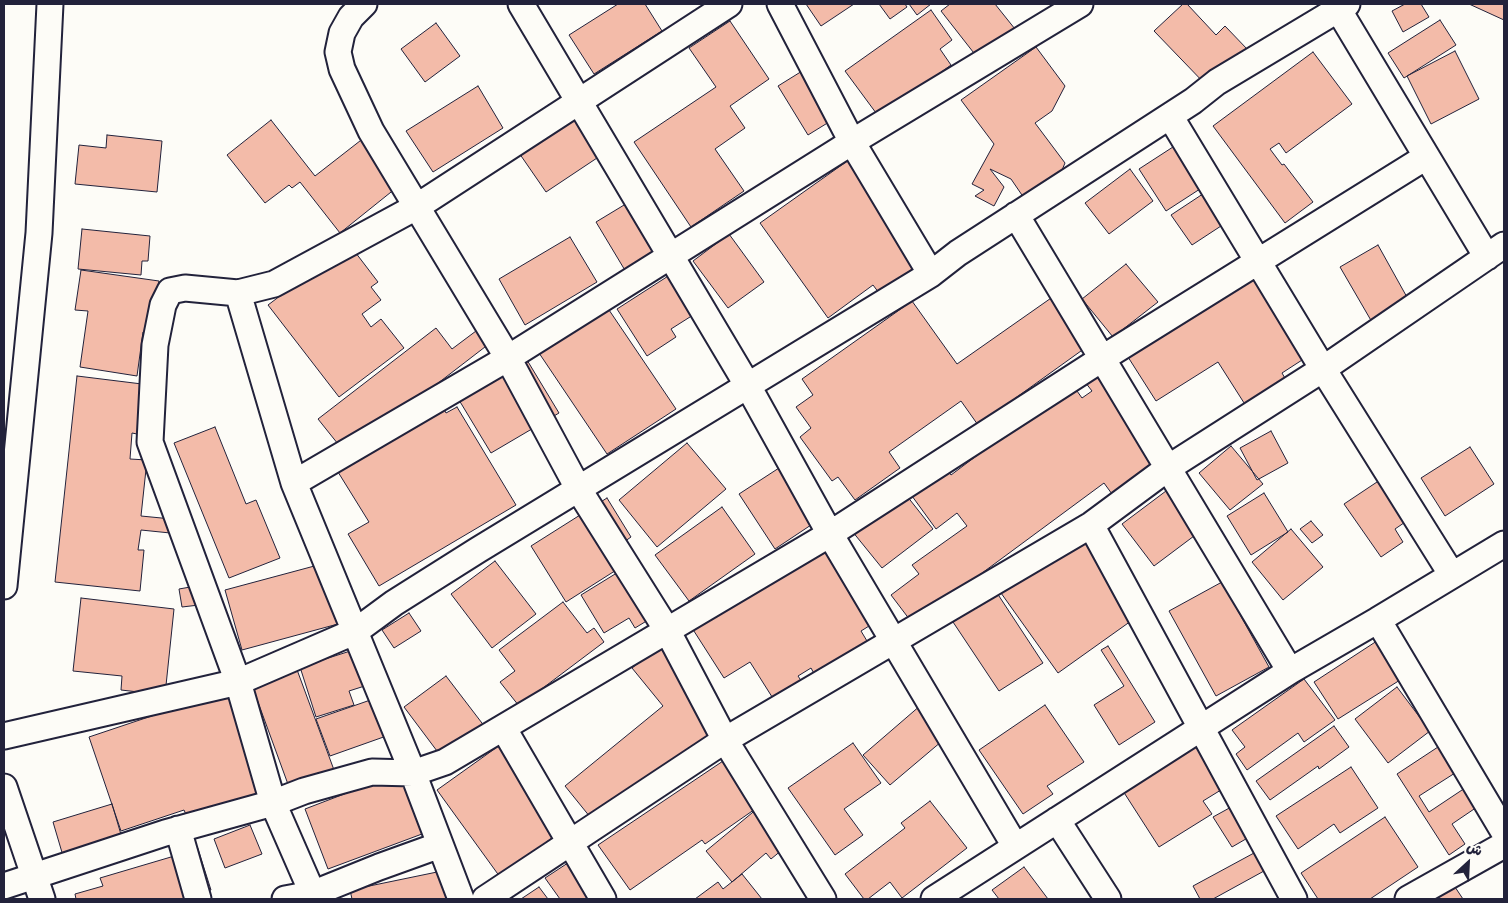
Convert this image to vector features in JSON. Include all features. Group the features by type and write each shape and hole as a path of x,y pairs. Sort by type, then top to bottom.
{"street":[{"path":"4,586 39,233 50,4"},
{"path":"364,4 351,17 342,33 338,52 342,69 371,130 508,358 579,490 667,630 725,740 823,899"},
{"path":"521,4 748,386 830,534 1015,846"},
{"path":"313,897 273,803 238,682 150,442 155,345 163,305 170,291 185,288 238,293 274,284 418,206 729,4"},
{"path":"780,4 852,142 931,274"},
{"path":"294,483 508,358 852,142 1080,4"},
{"path":"4,736 238,682 356,631 394,603 931,274 958,253 1170,116 1217,82 1342,6 1426,157 1496,251 1323,369 1168,468 1091,524 725,740 484,899"},
{"path":"1170,116 1323,369 1452,575"},
{"path":"4,886 37,888 178,829 273,803 304,791 372,772 413,773 445,762 504,729 830,534 1103,358 1426,157"},
{"path":"1016,215 1290,671"},
{"path":"238,293 294,483 356,631 461,899"},
{"path":"1091,524 1294,899"},
{"path":"934,899 968,890 1015,846 1202,729 1290,671 1504,544"},
{"path":"1378,620 1504,832"},
{"path":"504,729 603,899"},
{"path":"4,787 37,888"},
{"path":"1057,820 1108,899"},
{"path":"178,829 198,899"},
{"path":"285,899 313,897 379,867 440,845"},
{"path":"1408,899 1504,845"}],"building":[{"path":"618,4 645,4 662,31 594,74 569,35"},
{"path":"806,4 854,4 821,26"},
{"path":"879,4 905,4 907,7 890,19"},
{"path":"909,4 931,4 917,15"},
{"path":"950,4 995,4 1015,29 977,57 941,11"},
{"path":"1183,4 1187,4 1216,35 1225,26 1248,50 1208,87 1154,31"},
{"path":"1405,4 1421,4 1429,17 1403,32 1392,11"},
{"path":"1469,4 1504,4 1504,20"},
{"path":"931,10 952,40 940,49 951,65 879,117 845,71"},
{"path":"1440,20 1456,45 1404,78 1388,53"},
{"path":"730,21 769,79 730,106 745,128 715,149 744,191 691,227 634,142 716,87 689,48"},
{"path":"436,23 460,56 425,82 401,49"},
{"path":"1036,47 1065,86 1052,111 1035,123 1065,163 1062,170 1024,198 1011,179 990,169 1004,187 994,206 975,196 984,190 972,184 994,144 961,100"},
{"path":"1455,51 1479,99 1431,124 1407,76"},
{"path":"1313,52 1352,104 1286,153 1279,143 1270,149 1313,202 1285,223 1213,126"},
{"path":"807,68 842,114 808,135 778,86"},
{"path":"478,86 503,128 433,172 406,131"},
{"path":"583,105 612,148 546,192 517,150"},
{"path":"271,120 315,176 374,130 411,176 340,233 300,182 292,188 289,185 265,203 227,155"},
{"path":"1193,134 1220,176 1166,211 1139,169"},
{"path":"107,135 162,141 157,192 75,184 79,145 106,148"},
{"path":"860,152 933,254 879,293 873,285 828,318 760,223"},
{"path":"1130,169 1153,201 1109,234 1085,203"},
{"path":"1221,182 1261,242 1241,256 1221,226 1192,245 1171,215"},
{"path":"639,196 660,232 646,240 654,255 626,272 596,222"},
{"path":"82,229 150,236 148,261 142,261 141,275 78,269"},
{"path":"729,234 764,282 728,308 693,261"},
{"path":"570,237 597,282 525,325 499,279"},
{"path":"349,244 378,282 371,287 381,300 362,314 371,327 381,319 404,348 339,397 268,305"},
{"path":"1378,245 1413,308 1376,329 1340,267"},
{"path":"1126,264 1158,302 1113,337 1082,299"},
{"path":"1266,269 1316,351 1282,373 1286,380 1246,406 1218,362 1156,401 1128,357"},
{"path":"81,270 159,281 152,334 143,332 137,376 80,367 88,311 75,310"},
{"path":"676,271 701,310 671,329 676,337 647,356 617,309"},
{"path":"1064,289 1099,338 978,425 961,401 889,452 900,468 855,500 838,477 832,481 800,437 811,428 796,407 813,395 802,379 912,301 957,364"},
{"path":"607,307 676,409 607,454 539,353"},
{"path":"496,316 507,330 346,454 318,419 436,328 452,349"},
{"path":"527,360 559,413 491,453 459,400"},
{"path":"1105,367 1169,451 1112,494 1104,483 913,624 891,595 919,574 912,565 967,526 957,513 936,529 912,496 947,469 951,475 1072,384 1082,398 1092,391 1085,382"},
{"path":"77,376 142,384 137,434 132,433 130,459 147,460 141,516 182,520 180,534 141,530 138,550 144,550 140,591 55,582"},
{"path":"457,407 516,505 379,586 348,534 369,522 338,472 444,409 446,413"},
{"path":"215,427 246,504 256,500 280,558 229,578 174,443"},
{"path":"1271,431 1288,463 1257,480 1240,448"},
{"path":"687,443 726,489 657,547 619,500"},
{"path":"1231,446 1263,484 1230,510 1199,473"},
{"path":"1470,447 1494,484 1445,516 1421,478"},
{"path":"779,468 814,523 775,549 739,494"},
{"path":"1389,474 1417,514 1395,529 1403,542 1381,557 1344,504"},
{"path":"1170,488 1202,530 1154,566 1122,524"},
{"path":"903,491 933,529 882,568 852,531"},
{"path":"1264,493 1288,532 1251,555 1227,516"},
{"path":"607,498 631,537 611,551 621,567 566,602 531,546"},
{"path":"722,507 755,554 689,601 655,555"},
{"path":"1311,521 1323,535 1312,543 1300,529"},
{"path":"1291,529 1323,567 1283,600 1252,562"},
{"path":"1081,536 1138,616 1058,673 1001,593"},
{"path":"835,539 877,621 861,631 870,646 817,679 811,668 798,676 802,682 774,700 750,662 724,678 692,628"},
{"path":"333,561 349,621 242,650 225,590"},
{"path":"495,561 536,614 492,648 451,594"},
{"path":"633,563 663,611 635,628 629,618 604,633 581,595"},
{"path":"1222,582 1269,667 1216,696 1169,611"},
{"path":"196,586 199,605 182,607 179,589"},
{"path":"997,593 1043,663 999,691 953,622"},
{"path":"81,598 174,609 165,695 121,690 122,676 73,671"},
{"path":"563,602 587,633 594,628 604,642 519,706 500,682 515,671 499,650"},
{"path":"409,613 421,631 394,648 382,630"},
{"path":"1383,637 1408,675 1338,719 1314,682"},
{"path":"665,642 730,722 599,828 565,786 663,706 632,668"},
{"path":"1108,646 1155,722 1119,745 1094,705 1124,686 1101,650"},
{"path":"363,647 374,683 349,691 354,705 316,717 300,667"},
{"path":"296,667 334,770 289,787 251,683"},
{"path":"446,676 485,727 443,759 404,707"},
{"path":"1304,679 1335,720 1304,742 1298,733 1247,770 1236,754 1245,747 1232,730"},
{"path":"238,687 268,792 188,819 184,810 121,831 89,737"},
{"path":"1397,687 1430,731 1388,763 1355,719"},
{"path":"379,697 392,734 330,756 316,719"},
{"path":"921,705 948,736 890,785 863,755"},
{"path":"1045,705 1084,762 1047,786 1053,794 1023,814 979,750"},
{"path":"1334,726 1349,747 1319,769 1318,766 1270,800 1256,781"},
{"path":"507,740 569,825 500,877 437,790"},
{"path":"1202,742 1229,785 1203,801 1212,814 1159,847 1123,791"},
{"path":"853,743 881,783 844,809 863,835 835,855 788,788"},
{"path":"1438,747 1455,773 1419,796 1429,812 1468,786 1480,805 1452,824 1465,844 1449,855 1397,774"},
{"path":"735,753 768,800 705,844 702,840 630,890 598,845"},
{"path":"1351,767 1378,808 1340,833 1334,824 1298,849 1276,816"},
{"path":"399,773 422,834 328,869 305,809"},
{"path":"930,801 967,848 902,898 890,882 868,899 864,899 845,874 905,828 901,823"},
{"path":"764,803 794,840 771,859 766,853 732,882 706,851"},
{"path":"112,804 125,848 66,866 53,822"},
{"path":"1233,806 1251,836 1232,847 1213,817"},
{"path":"1385,817 1418,867 1370,899 1318,899 1301,873"},
{"path":"250,825 262,854 225,868 214,839"},
{"path":"198,849 211,890 195,895 196,899 76,899 75,894 103,886 100,878"},
{"path":"1254,853 1264,871 1213,899 1200,899 1193,886"},
{"path":"580,855 610,899 560,899 545,878"},
{"path":"1024,867 1048,899 999,899 992,890"},
{"path":"442,871 448,899 352,899 350,890"},
{"path":"742,874 762,899 695,899 718,882 723,889"},
{"path":"539,887 548,899 521,899"},
{"path":"1455,887 1463,899 1436,899"}]}
